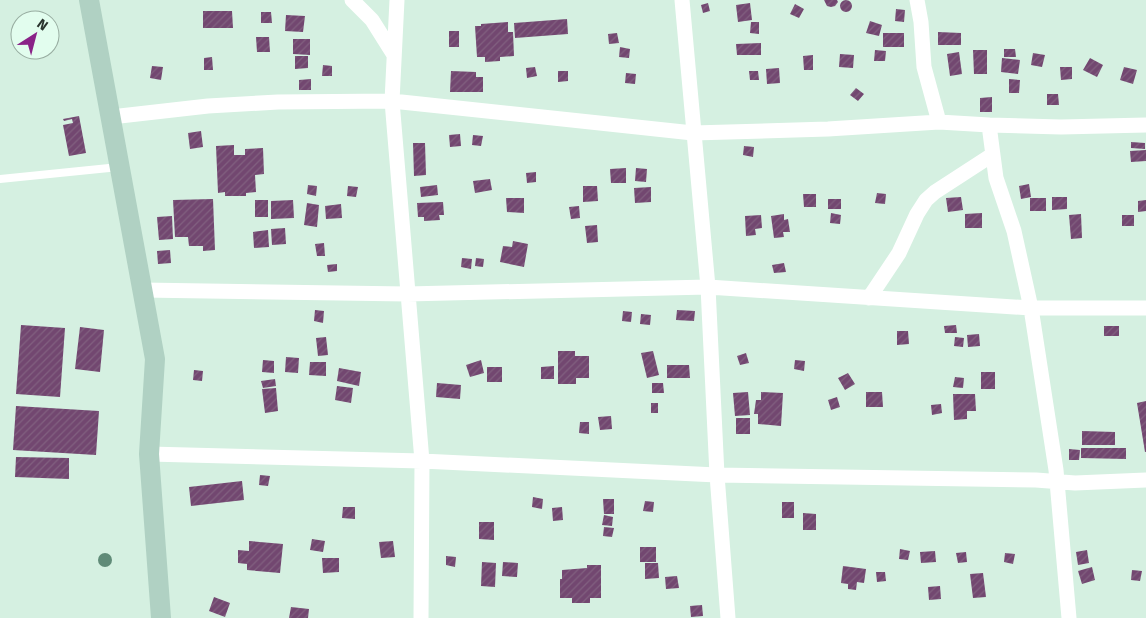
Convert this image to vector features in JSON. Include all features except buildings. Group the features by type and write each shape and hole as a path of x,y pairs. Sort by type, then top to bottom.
{"street":[{"path":"352,0 372,20 394,55"},
{"path":"397,0 392,101 422,461 421,618"},
{"path":"682,0 708,287 717,475 728,618"},
{"path":"917,0 921,22 924,67 939,122"},
{"path":"93,3 119,167 155,359 149,454 161,618"},
{"path":"111,117 216,105 278,102 392,101 693,132 828,129 939,122 1061,127 1146,125"},
{"path":"989,125 996,178 1014,231 1030,308 1056,470 1069,618"},
{"path":"870,298 899,253 917,214 926,200 992,154"},
{"path":"142,290 407,294 708,287 1030,308 1146,308"},
{"path":"149,454 422,461 717,475 1026,480 1075,483 1146,480"}],"lane":[{"path":"0,180 119,167"}]}
